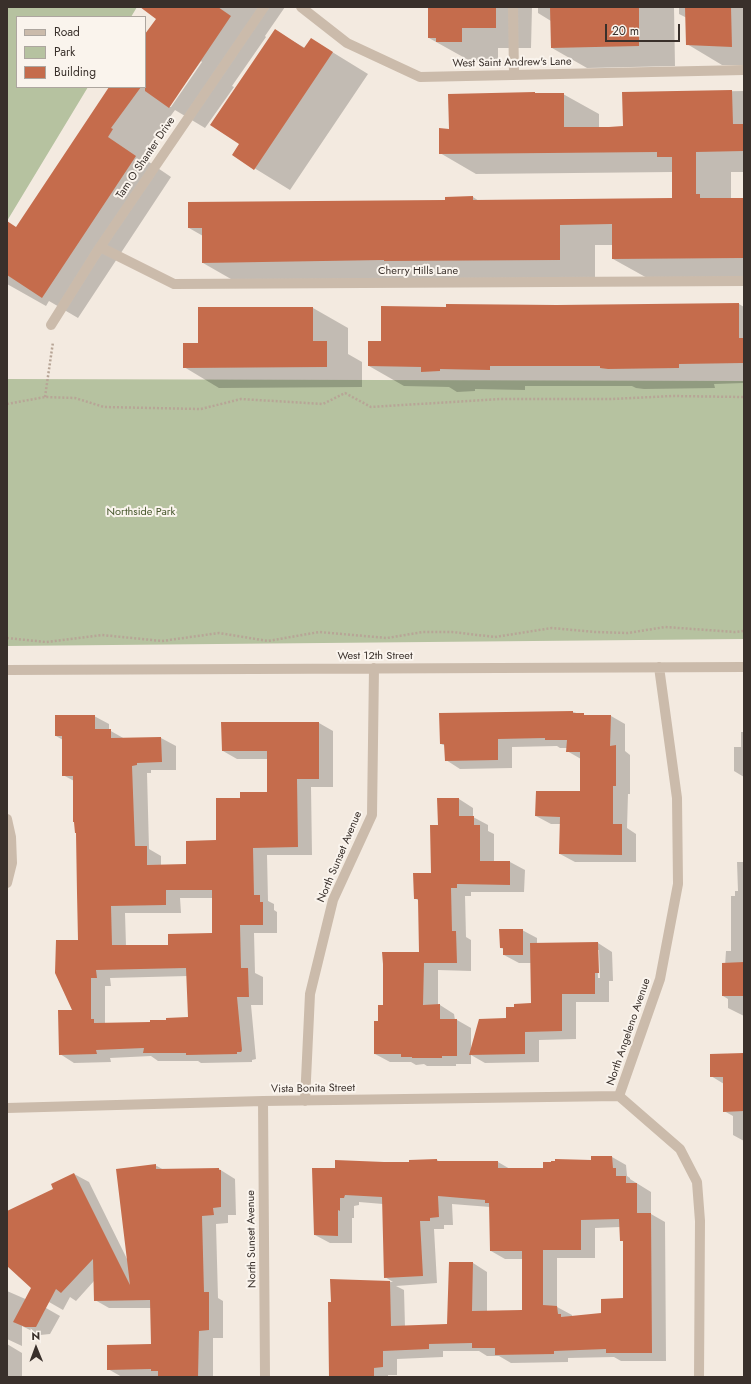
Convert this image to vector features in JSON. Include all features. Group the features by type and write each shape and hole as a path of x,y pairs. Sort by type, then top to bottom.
{"street":[{"name":"Tam O Shanter Drive","path":"51,325 100,247 264,7"},
{"name":"West Saint Andrew's Lane","path":"300,7 347,43 420,77 744,70"},
{"path":"513,7 514,75"},
{"name":"Cherry Hills Lane","path":"100,247 174,284 744,281"},
{"name":"North Angeleno Avenue","path":"659,667 677,798 678,884 660,979 619,1096 680,1149 696,1182 700,1221 699,1377"},
{"name":"West 12th Street","path":"7,670 744,667"},
{"name":"North Sunset Avenue","path":"305,1101 310,994 333,900 372,815 374,668"},
{"path":"7,819 12,837 12,863 7,883"},
{"name":"Vista Bonita Street","path":"7,1108 619,1096"},
{"name":"North Sunset Avenue","path":"263,1102 265,1377"}],"path":[{"path":"45,397 54,341 51,325"},
{"path":"7,404 45,397 75,398 104,407 201,409 241,399 323,404 345,393 371,407 500,399 612,399 672,396 744,397"},
{"path":"7,638 46,642 102,635 162,641 219,633 268,641 319,632 387,638 423,632 452,632 495,637 552,628 628,633 665,627 735,632 744,631"}],"green space":[{"path":"7,7 137,7 132,16 16,16 16,88 87,88 7,221"},
{"name":"Northside Park","path":"7,379 744,381 744,639 7,646"}],"building":[{"path":"140,7 218,7 231,16 169,108 145,91 146,33 156,19"},
{"path":"428,7 496,7 496,28 462,28 462,42 436,42 436,38 428,38"},
{"path":"550,7 639,7 639,46 551,48"},
{"path":"685,7 731,7 732,47 686,45"},
{"path":"275,29 304,48 311,38 333,52 254,170 232,155 239,144 210,125"},
{"path":"108,88 140,88 111,128 113,129 108,137 136,156 42,298 7,275 7,221 16,227"},
{"path":"732,90 733,124 744,124 744,151 696,152 696,194 700,194 700,198 744,198 744,258 612,259 612,224 560,225 560,260 384,260 202,263 202,228 188,228 188,202 445,200 445,197 473,196 473,200 672,198 672,157 657,157 657,152 439,154 439,128 449,129 448,94 535,92 564,93 564,127 609,127 623,126 622,92"},
{"path":"739,303 739,338 744,338 744,363 679,364 679,368 608,369 600,368 600,366 490,366 490,370 440,369 440,371 421,372 421,367 368,366 368,341 381,341 381,306 446,307 446,304 557,305"},
{"path":"198,307 313,307 313,341 327,341 327,367 183,368 183,343 198,343"},
{"path":"573,711 573,713 584,713 584,715 611,715 610,746 616,745 616,786 613,786 613,824 622,824 622,855 559,854 560,817 535,816 536,791 580,791 580,752 566,752 567,740 545,740 545,738 498,739 498,760 445,761 444,744 440,744 439,713"},
{"path":"55,715 95,715 95,729 111,729 111,738 161,737 162,762 137,763 137,765 132,766 135,846 147,846 147,865 186,864 186,841 216,840 216,798 240,798 240,792 267,792 267,751 222,751 221,722 319,722 319,779 297,779 298,847 253,848 254,895 260,895 260,902 263,902 263,925 240,925 241,968 248,968 249,997 237,997 241,1052 237,1052 237,1054 186,1055 186,1053 143,1053 144,1048 96,1050 97,1054 59,1055 58,1010 72,1010 55,973 56,940 78,940 76,833 73,822 73,776 62,776 62,736 55,736","holes":["166,890 212,890 212,933 168,934 168,945 112,945 111,906 166,905","186,968 188,1017 166,1018 166,1020 150,1020 150,1022 94,1023 94,1019 91,1019 91,978 97,978 96,970"]},
{"path":"437,798 459,798 459,816 474,816 474,825 480,825 480,861 510,861 510,885 457,884 457,888 451,888 452,931 456,931 457,963 424,963 423,1005 440,1004 440,1019 457,1019 457,1056 442,1056 442,1058 412,1058 401,1057 401,1054 374,1054 374,1021 378,1021 378,1005 383,1005 382,952 419,952 418,899 414,899 413,873 431,873 430,825 438,825"},
{"path":"499,929 523,929 523,955 503,955 503,948 500,948"},
{"path":"598,942 599,973 595,973 595,994 562,994 562,1031 525,1032 525,1054 469,1055 479,1019 506,1018 506,1007 514,1007 514,1004 531,1003 530,943"},
{"path":"744,962 744,996 722,996 722,963"},
{"path":"744,1053 744,1111 723,1112 723,1077 710,1077 710,1054"},
{"path":"591,1156 612,1156 613,1168 616,1168 616,1176 626,1176 626,1183 637,1183 637,1213 651,1213 652,1353 606,1353 606,1349 554,1351 554,1354 495,1355 495,1348 472,1348 472,1343 429,1344 429,1349 383,1351 383,1367 374,1368 374,1377 329,1377 328,1302 331,1302 330,1279 390,1281 391,1326 447,1324 449,1262 473,1262 472,1311 522,1310 522,1251 490,1251 489,1203 485,1203 485,1200 438,1196 439,1217 430,1218 430,1221 420,1221 423,1276 384,1278 382,1197 345,1195 344,1198 340,1198 340,1211 338,1210 338,1236 314,1235 312,1168 335,1168 335,1160 384,1162 409,1162 409,1160 437,1159 437,1161 498,1161 498,1168 543,1168 543,1162 555,1161 555,1159 591,1160","holes":["619,1219 620,1241 623,1241 623,1298 601,1299 601,1313 561,1317 561,1314 558,1314 557,1306 543,1305 543,1250 581,1250 581,1220"]},
{"path":"156,1164 156,1169 219,1168 219,1170 221,1170 221,1207 213,1208 214,1215 202,1216 204,1292 209,1292 209,1330 199,1331 198,1377 158,1377 158,1371 151,1371 151,1369 107,1370 107,1345 151,1344 150,1300 94,1301 93,1259 61,1293 56,1289 36,1327 25,1327 13,1322 31,1288 7,1266 7,1211 53,1189 51,1184 74,1173 130,1285 116,1169"}]}
